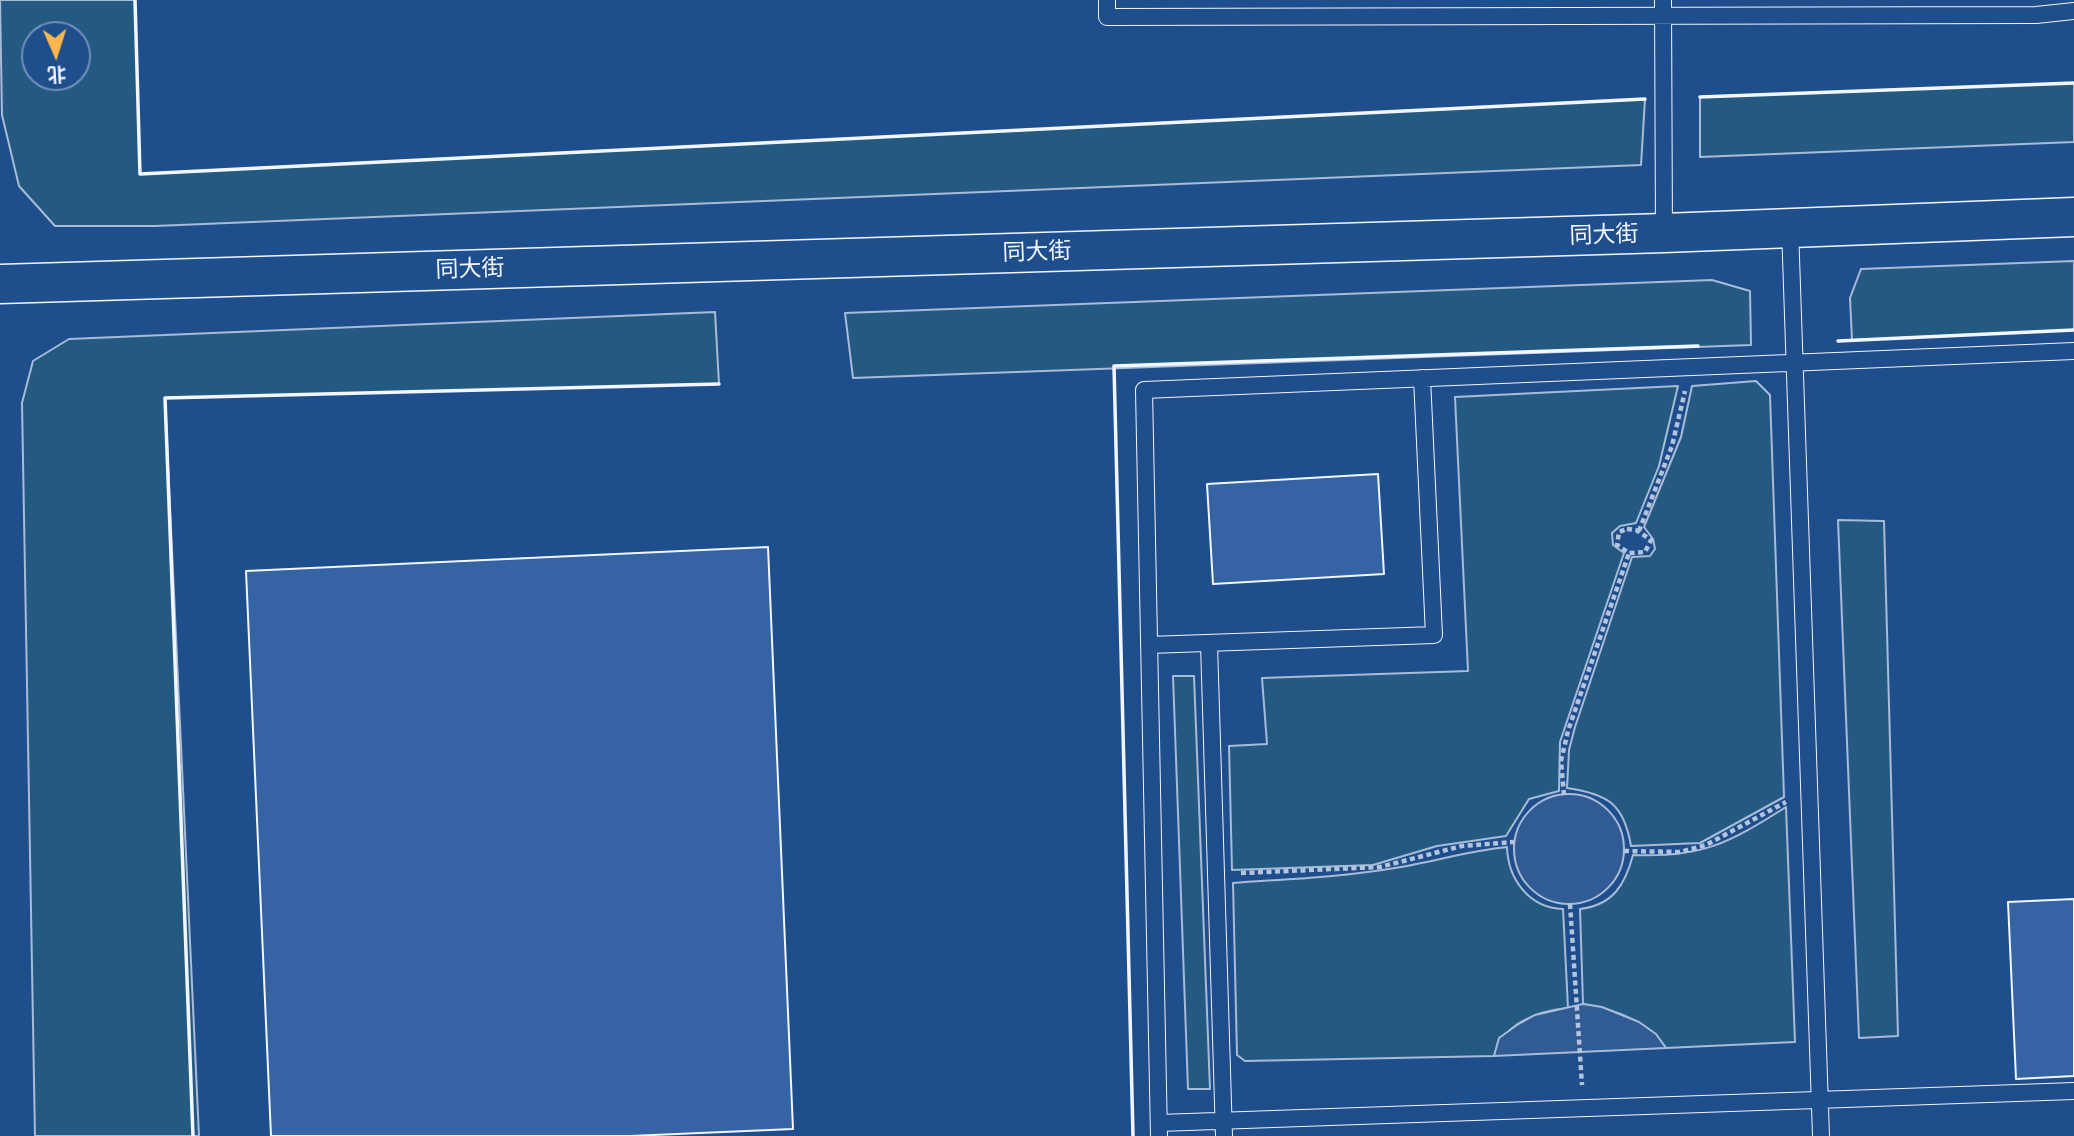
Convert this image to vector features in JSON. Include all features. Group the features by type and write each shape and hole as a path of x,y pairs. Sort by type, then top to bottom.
{"street":[{"name":"同大街","path":"0,284 1664,233 2074,216"}],"lane":[{"path":"1107,0 1107,18 1663,8 2036,15 2074,10"},
{"path":"1663,8 1664,233"},
{"path":"1790,228 1821,1136"},
{"path":"2074,351 1144,390 1159,1129 1224,1128 1584,1108 2074,1091"},
{"path":"1149,646 1434,635 1422,378"},
{"path":"1209,643 1224,1128"}],"path":[{"path":"1639,531 1672,446 1690,366"},
{"path":"1627,529 1639,531 1651,540 1646,552 1629,553 1617,545 1619,532 1627,529"},
{"path":"1564,795 1561,761 1568,731 1629,553"},
{"path":"1624,850 1680,852 1706,845 1809,789"},
{"path":"1216,874 1380,867 1462,846 1514,842"},
{"path":"1570,904 1584,1108"}],"shaded area":[{"path":"0,0 135,0 140,174 1645,99 1641,165 155,226 55,226 19,186 2,115"},
{"path":"2074,83 2074,142 1700,157 1700,97"},
{"path":"2074,261 2074,330 1852,340 1850,298 1861,269"},
{"path":"1712,280 1750,291 1751,345 853,378 845,313"},
{"path":"715,312 719,384 165,398 199,1136 35,1136 22,403 33,361 69,339"},
{"path":"1756,381 1770,395 1784,797 1700,843 1631,846 1624,820 1612,804 1593,794 1567,788 1569,750 1575,727 1632,557 1650,556 1655,549 1653,539 1644,527 1681,437 1692,386"},
{"path":"1678,386 1659,466 1636,523 1620,526 1612,533 1613,545 1624,553 1560,742 1559,791 1529,799 1506,836 1437,846 1373,865 1232,870 1229,746 1267,744 1262,678 1468,671 1455,397"},
{"path":"1838,520 1884,521 1898,1036 1859,1038"},
{"path":"1173,676 1194,676 1210,1089 1188,1089"},
{"path":"1569,794 1590,798 1608,810 1620,828 1624,849 1620,870 1608,888 1590,900 1569,904 1548,900 1530,888 1518,870 1514,849 1518,828 1530,810 1548,798"},
{"path":"1786,807 1795,1042 1666,1048 1649,1030 1629,1018 1583,1004 1580,909 1601,903 1616,892 1626,876 1633,855 1678,854 1714,846 1748,830"},
{"path":"1507,847 1511,870 1523,890 1540,903 1563,909 1568,1008 1544,1012 1522,1021 1505,1035 1494,1056 1245,1061 1237,1055 1233,883 1375,871"},
{"path":"1583,1004 1602,1007 1639,1022 1656,1034 1666,1048 1494,1056 1499,1038 1517,1025 1535,1015"}],"building":[{"path":"1378,474 1384,574 1213,584 1207,484"},
{"path":"768,547 793,1129 630,1136 271,1136 246,571"},
{"path":"2074,899 2074,1076 2016,1079 2008,902"}],"wall":[{"path":"135,0 140,174 1645,99"},
{"path":"1700,97 2074,83"},
{"path":"1838,341 2074,330"},
{"path":"1133,1136 1114,366 1698,346"},
{"path":"193,1136 165,398 719,384"}]}
